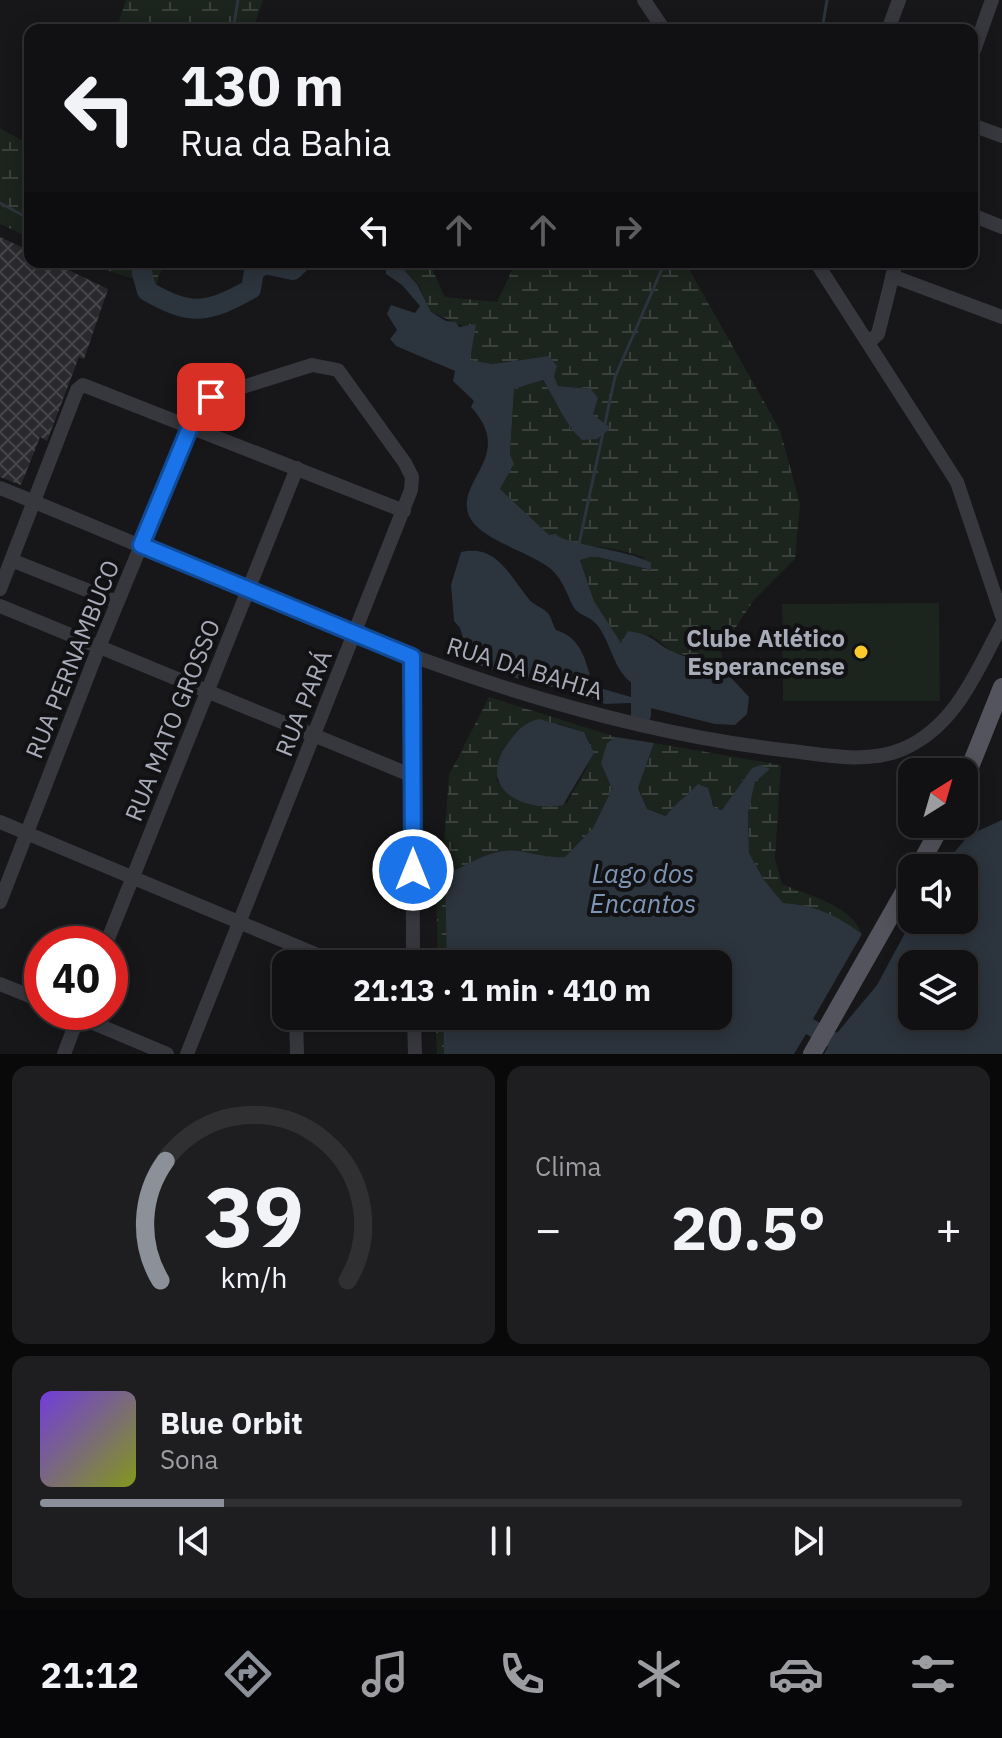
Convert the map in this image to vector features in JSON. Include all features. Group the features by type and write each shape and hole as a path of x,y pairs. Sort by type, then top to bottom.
{"main road":[{"path":"977,758 995,724 1000,696"},
{"path":"814,1051 898,903"}],"street":[{"path":"644,0 660,24"},
{"path":"890,24 899,0"},
{"path":"978,39 992,0"},
{"path":"978,127 1002,136"},
{"path":"978,217 1002,227"},
{"path":"820,268 957,482 1002,616"},
{"path":"869,342 878,334 894,269 1002,317"},
{"name":"RUA PERNAMBUCO","path":"0,902 117,602 198,408 211,397 312,365 331,366 347,379"},
{"name":"RUA PARÁ","path":"187,1054 404,511 412,477 347,379"},
{"path":"0,589 77,390 90,385 404,511"},
{"name":"RUA MATO GROSSO","path":"113,926 297,468"},
{"name":"RUA DA BAHIA","path":"0,488 412,657 654,729 735,744 856,757 901,750 933,731 960,702 995,650 1002,624"},
{"path":"11,560 117,602"},
{"path":"0,606 413,776"},
{"path":"412,657 413,950"},
{"path":"0,822 304,950"},
{"path":"0,984 24,994"},
{"path":"64,1054 71,1030"},
{"path":"112,1030 167,1054"},
{"path":"296,1030 297,1054"},
{"path":"414,1030 415,1054"}],"green space":[{"path":"126,0 263,0 255,24 118,24"},
{"path":"0,128 24,142 24,235 0,224"},
{"path":"100,268 162,268 156,286"},
{"path":"403,268 432,268 445,297 497,302 513,268 688,268 780,430 800,504 795,559 753,601 721,650 724,670 704,669 692,656 674,653 651,635 621,643 594,601 580,559 594,556 650,570 643,557 615,549 559,541 531,522 500,489 514,464 510,454 514,389 542,380 564,410 571,430 593,415 598,398 591,389 558,386 554,376 527,359 491,364 469,360 474,331 431,312 418,284"},
{"name":"Clube Atlético Esperancense","path":"939,603 940,701 783,701 782,604"},
{"path":"489,697 616,737 607,743 612,789 593,828 565,857 499,852 445,875 448,950 438,950 436,879 444,844 449,775","holes":["556,723 584,732 589,741 590,759 568,802 548,806 528,803 510,794 496,779"]},
{"path":"654,743 781,765 775,859 782,884 839,908 849,915 862,934 825,912 783,903 764,880 749,853 748,813 755,781 770,769 744,778 732,800 722,810 714,808 713,801 686,800 676,804 667,816 647,809 638,788"},
{"path":"436,1030 443,1030 444,1054 437,1054"}],"water":[{"path":"386,268 402,268 417,284 431,312 446,321 456,322 459,327 476,324 470,360 492,364 549,356 557,366 554,376 558,386 591,389 598,398 593,415 611,428 597,439 582,440 566,420 543,380 514,389 510,454 514,464 500,489 549,535 556,534 571,541 629,554 651,563 651,570 594,556 580,560 594,601 621,643 628,631 638,633 691,659 704,669 724,670 749,697 747,714 735,725 715,724 630,703 605,704 567,687 549,687 537,680 522,680 479,665 469,657 460,628 454,621 451,585 461,552 473,551 484,553 501,563 530,600 548,613 556,630 578,645 593,686 631,697 635,686 618,667 597,625 575,609 552,570 493,538 473,522 468,513 467,500 487,452 488,439 483,424 471,407 474,401 453,381 455,371 396,346 390,339 397,330 387,314 391,305 415,313 420,306 402,285 386,274"},
{"path":"539,719 584,732 594,753 563,805 548,807 520,801 501,786 497,774 506,746 524,726"},
{"name":"Lago dos Encantos","path":"616,737 654,743 638,788 647,809 666,816 698,784 708,788 714,808 722,810 752,768 761,765 770,769 755,782 748,813 749,853 764,880 783,903 825,912 862,934 813,1019 837,1033 877,985 904,934 978,934 978,854 953,854 966,838 978,838 978,831 1002,820 1002,1054 824,1054 828,1047 806,1034 794,1054 444,1054 443,1030 732,1030 732,950 447,950 445,875 496,852 518,851 565,857 593,828 612,789 601,763 607,743"}],"building":[{"path":"0,237 24,248 24,268 64,268 108,289 84,359 79,357 47,441 40,437 21,485 0,477"}],"waterway":[{"path":"234,24 238,0"},
{"path":"823,24 827,0"},
{"path":"0,203 24,216"},
{"path":"135,268 142,273 145,268"},
{"path":"142,273 147,291 175,305 199,309 222,303 251,289 254,271 258,268"},
{"path":"283,268 295,268"},
{"path":"579,544 615,377 662,268"},
{"path":"641,682 641,715"}],"place":[{"name":"Clube Atlético Esperancense","path":"861,652"}],"route":[{"path":"211,397 198,408 189,426 141,545 412,657 413,870"}]}
